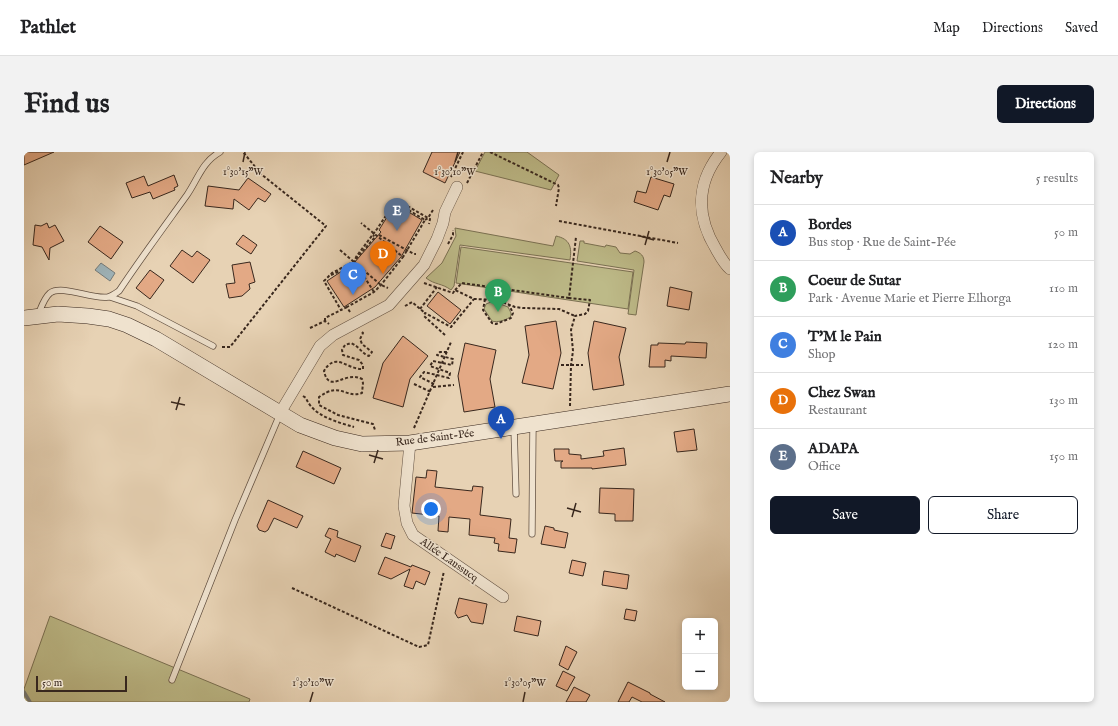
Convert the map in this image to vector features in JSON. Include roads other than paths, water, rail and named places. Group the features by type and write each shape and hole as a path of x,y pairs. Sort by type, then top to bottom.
{"main road":[{"name":"Rue de Saint-Pée","path":"31,317 58,314 88,316 109,319 127,325 156,338 300,425 335,438 362,444 410,443 730,394"}],"street":[{"path":"721,152 706,176 702,195 702,214 707,232 713,245 726,266 730,269"},
{"path":"280,412 320,346 333,335 389,305 424,266 437,239 443,223 445,212 458,183"},
{"name":"Allée Laussucq","path":"410,443 404,506 407,523 413,535 503,597"}],"lane":[{"path":"110,297 119,291 193,185 204,166 220,152"},
{"path":"31,317 50,293 60,290 98,298 110,297 137,306 213,346"},
{"path":"172,680 235,520 280,412"},
{"path":"532,425 532,534"},
{"path":"514,428 516,494"}],"water":[{"path":"101,263 115,273 110,281 95,270"}],"waterway":[{"path":"24,692 30,702"}],"place":[{"name":"ADAPA","path":"397,231"},
{"name":"Chez Swan","path":"383,274"},
{"name":"T'M le Pain","path":"353,295"},
{"name":"Coeur de Sutar","path":"498,312"},
{"name":"Bordes","path":"501,439"}]}
